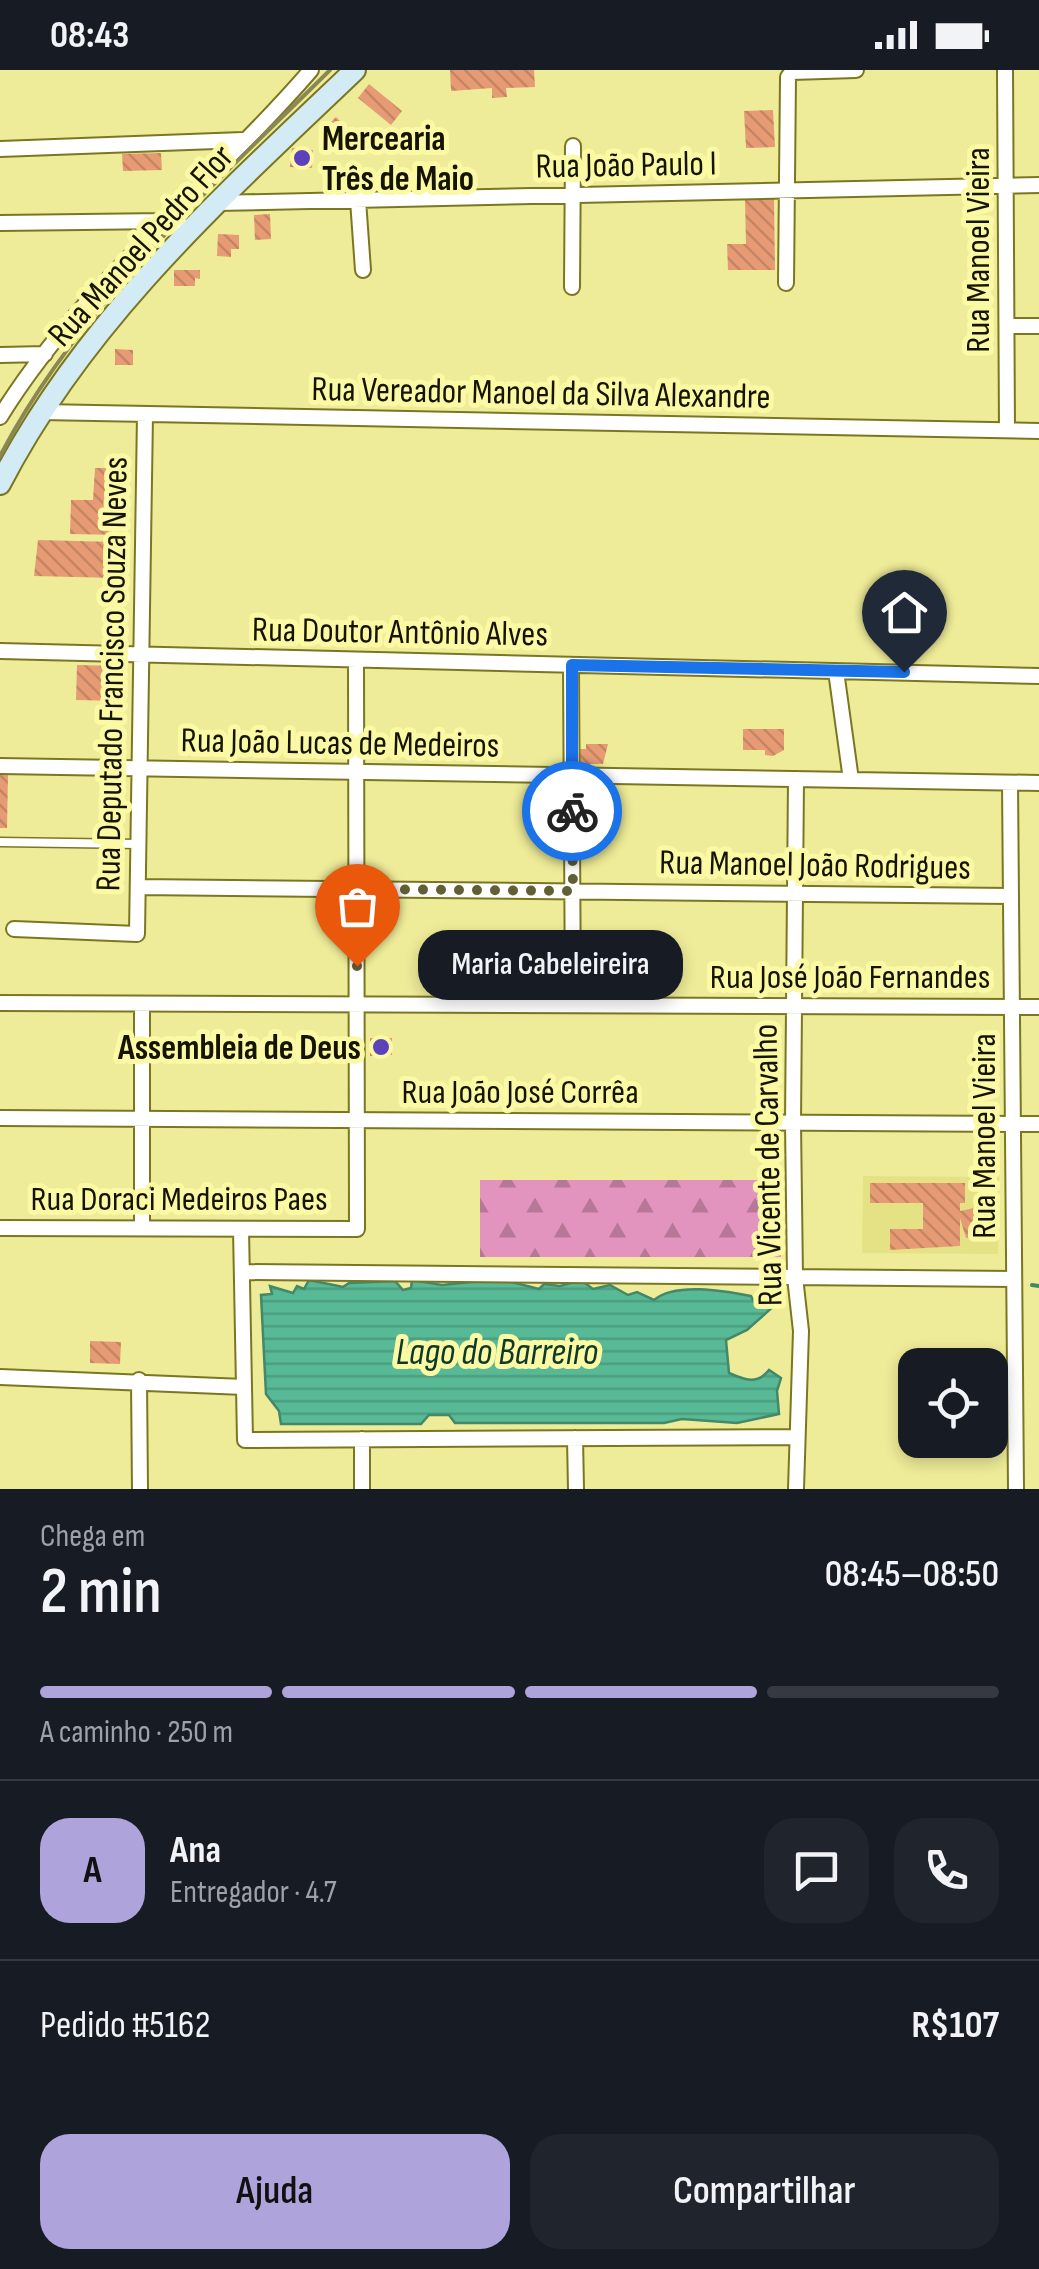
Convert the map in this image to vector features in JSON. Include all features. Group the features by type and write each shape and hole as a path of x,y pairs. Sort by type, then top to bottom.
{"main road":[{"name":"Rua Manoel Pedro Flor","path":"0,484 41,412 100,332 190,228 355,70"}],"street":[{"path":"0,418 45,354 165,221 311,70"},
{"path":"786,283 788,77 792,72 856,70"},
{"name":"Rua Manoel Vieira","path":"1005,70 1007,430"},
{"path":"0,148 243,140"},
{"path":"572,146 572,288"},
{"name":"Rua João Paulo I","path":"215,203 1039,185"},
{"path":"358,200 364,270"},
{"path":"0,223 165,221 190,228"},
{"path":"1008,326 1039,326"},
{"path":"0,354 45,354"},
{"name":"Rua Vereador Manoel da Silva Alexandre","path":"41,412 1039,431"},
{"name":"Rua Deputado Francisco Souza Neves","path":"14,929 137,934 144,414"},
{"name":"Rua Doutor Antônio Alves","path":"0,651 1039,676"},
{"path":"356,660 357,1120"},
{"path":"572,665 574,1005"},
{"path":"836,671 852,780"},
{"name":"Rua João Lucas de Medeiros","path":"0,766 1039,783"},
{"name":"Rua Vicente de Carvalho","path":"796,779 792,893 793,1123 795,1277 802,1331 796,1489"},
{"name":"Rua Manoel Vieira","path":"1010,783 1016,1489"},
{"name":"Rua Manoel João Rodrigues","path":"138,886 1011,896"},
{"name":"Rua José João Fernandes","path":"0,1003 1039,1007"},
{"path":"142,1004 142,1228"},
{"name":"Rua João José Corrêa","path":"0,1118 1039,1124"},
{"name":"Rua Doraci Medeiros Paes","path":"0,1228 358,1229 357,1120"},
{"path":"241,1229 245,1440 797,1437"},
{"path":"242,1272 1014,1279"},
{"path":"0,1377 244,1387"},
{"path":"139,1380 140,1489"},
{"path":"575,1438 576,1489"},
{"path":"362,1439 362,1489"}],"lane":[{"path":"0,842 138,844"}],"shaded area":[{"path":"863,1176 999,1177 998,1254 862,1253"}],"green space":[{"path":"480,1180 781,1180 781,1257 480,1257"}],"water":[{"name":"Lago do Barreiro","path":"500,1279 539,1289 544,1284 560,1286 581,1280 593,1289 610,1285 628,1295 637,1292 654,1300 663,1294 687,1290 751,1296 754,1302 765,1302 771,1296 775,1305 747,1330 726,1340 729,1373 750,1380 769,1370 781,1378 777,1391 779,1414 737,1423 682,1419 664,1423 455,1423 449,1415 429,1415 421,1424 281,1424 279,1411 266,1394 261,1295 272,1294 270,1286 293,1293 297,1286 304,1289 309,1280 343,1287 349,1283 395,1281 403,1290 411,1288 412,1280 442,1285"}],"building":[{"path":"450,70 534,70 535,87 506,88 507,97 492,98 492,88 451,91"},
{"path":"369,84 402,111 391,125 358,98"},
{"path":"773,110 775,147 746,148 744,111"},
{"path":"336,117 354,135 345,145 326,127"},
{"name":"Mercearia Três de Maio","path":"292,148 313,150 312,168 290,167"},
{"path":"161,153 162,170 123,171 122,154"},
{"path":"774,198 775,270 728,270 727,244 746,244 745,199"},
{"path":"270,214 271,239 255,240 254,215"},
{"path":"218,234 239,235 239,249 231,249 231,257 217,256"},
{"path":"174,270 200,270 200,279 195,278 195,286 174,286"},
{"path":"115,349 133,350 133,365 115,365"},
{"path":"95,468 125,468 123,535 70,534 71,500 93,500"},
{"path":"38,540 116,542 114,578 34,576"},
{"path":"77,665 119,666 118,701 76,700"},
{"path":"743,729 784,729 784,750 773,756 765,755 765,750 743,750"},
{"path":"586,744 608,744 603,764 579,764 579,749 586,749"},
{"path":"0,775 8,775 7,828 0,828"},
{"name":"Assembleia de Deus","path":"370,1038 392,1038 392,1055 370,1056"},
{"path":"870,1183 965,1183 965,1203 960,1203 960,1211 979,1207 983,1233 979,1238 966,1238 960,1218 960,1246 890,1250 890,1229 923,1229 923,1203 870,1203"},
{"path":"90,1341 121,1342 120,1364 90,1363"}],"waterway":[{"path":"1032,1285 1039,1286"}],"railway":[{"path":"0,456 32,401 107,299 194,204 330,70"}],"way so far":[{"path":"357,966 356,889 573,891 572,811"}],"place":[{"name":"Mercearia Três de Maio","path":"302,158"},
{"name":"Maria Cabeleireira","path":"357,966"},
{"name":"Assembleia de Deus","path":"381,1047"}],"route":[{"path":"572,811 572,665 904,672"}]}
